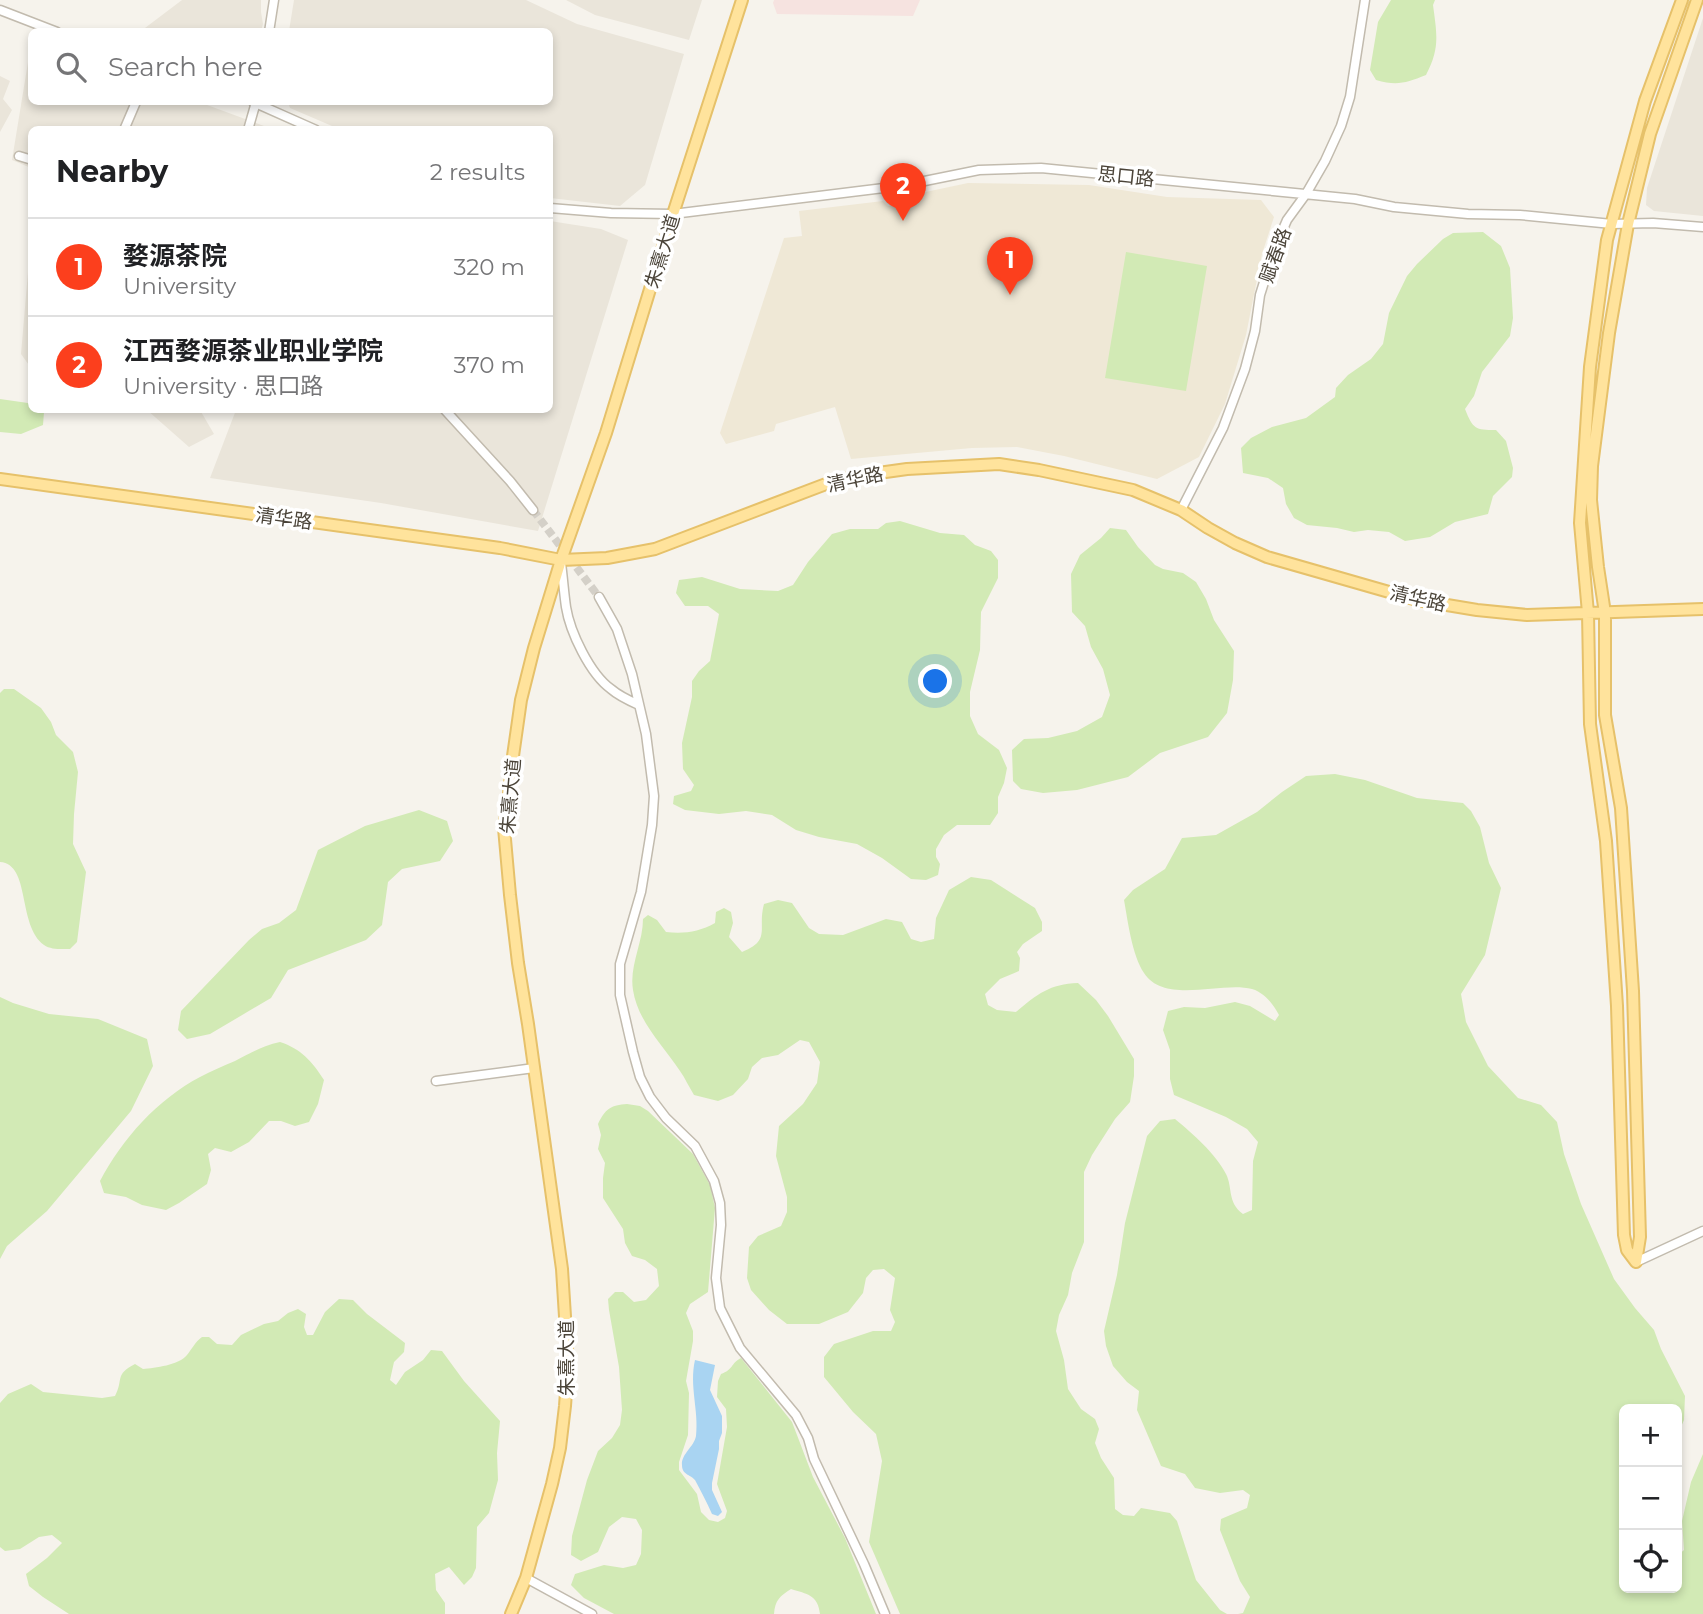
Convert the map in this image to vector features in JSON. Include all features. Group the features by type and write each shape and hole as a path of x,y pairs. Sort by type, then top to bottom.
{"main road":[{"name":"朱熹大道","path":"511,1614 526,1578 547,1508 560,1448 568,1364 562,1269 518,964 504,828 521,700 561,560 606,433 742,0"},
{"path":"1636,1262 1627,1250 1623,1235 1617,1006 1606,841 1590,724 1588,613 1580,523 1590,367 1612,224 1645,101 1682,0"},
{"path":"1636,1262 1640,1226 1633,991 1621,808 1605,715 1605,613 1591,500 1592,466 1609,333 1628,224 1650,134 1697,0"},
{"name":"清华路","path":"0,479 500,548 561,560 607,558 655,549 826,484 857,476 908,469 999,464 1133,490 1181,510 1235,543 1267,557 1417,600 1527,615 1703,609"}],"street":[{"path":"270,28 274,0"},
{"name":"赋春路","path":"1181,510 1223,428 1245,369 1255,331 1260,295 1274,250 1287,220 1325,161 1341,126 1350,97 1365,0"},
{"path":"0,10 47,28"},
{"path":"126,126 135,105"},
{"path":"249,126 254,105"},
{"path":"262,105 307,126"},
{"path":"19,156 28,159"},
{"name":"思口路","path":"553,208 673,214 900,186 979,170 1041,168 1355,199 1395,207 1468,215 1520,215 1612,224 1653,223 1703,227"},
{"path":"447,413 533,510"},
{"path":"561,560 566,608 584,654 599,678 609,688 639,705"},
{"path":"599,597 617,629 632,674 646,734 654,796 641,892 620,964 620,995 640,1077 650,1097 666,1118 695,1146 714,1181 720,1203 721,1225 716,1278 720,1308 740,1348 802,1425 814,1459 885,1614"},
{"path":"436,1080 534,1068"},
{"path":"1636,1262 1703,1231"},
{"path":"526,1578 592,1614"}],"shaded area":[{"path":"182,0 261,0 262,28 145,28"},
{"path":"294,0 526,0 577,24 684,54 645,185 620,206 553,198 553,126 332,126 290,108 289,105 553,105 553,28 289,28"},
{"path":"566,0 702,0 689,40 595,15"},
{"path":"774,0 920,0 913,16 777,14"},
{"path":"1703,18 1703,216 1654,211 1646,205 1647,188"},
{"path":"28,62 28,105 207,105 264,126 28,126 28,167 12,160"},
{"path":"0,76 10,81 3,99 12,110 0,132"},
{"path":"968,183 1089,185 1167,197 1261,200 1274,217 1262,254 1246,335 1225,404 1199,457 1157,479 1017,447 972,448 851,459 835,407 776,424 774,431 726,444 720,433 784,238 802,236 799,211 883,201 888,206 913,204 916,194"},
{"path":"553,221 601,229 628,240 538,531 381,503 210,478 235,413 553,413"},
{"path":"28,272 28,364 21,354"},
{"path":"150,413 202,413 214,434 189,447"}],"green space":[{"path":"1391,0 1435,0 1434,57 1426,75 1401,83 1376,80 1370,70 1378,22"},
{"path":"1483,232 1501,246 1510,268 1513,318 1510,336 1482,372 1474,396 1465,409 1476,427 1496,430 1506,441 1513,468 1512,477 1493,496 1488,514 1455,522 1430,537 1405,541 1389,532 1354,532 1307,525 1294,518 1286,504 1283,488 1268,478 1243,473 1241,448 1251,438 1272,427 1306,418 1335,397 1336,388 1348,375 1371,359 1383,344 1389,313 1407,276 1417,264 1453,233"},
{"path":"1126,252 1207,266 1186,391 1105,378"},
{"path":"0,399 28,403 28,413 44,413 43,425 21,434 0,432"},
{"path":"900,521 940,533 964,535 975,545 991,551 998,560 998,578 981,612 980,650 970,692 970,716 978,734 999,750 1007,768 998,797 998,813 990,825 957,825 944,835 936,849 940,864 938,875 926,880 911,879 857,844 796,830 772,815 746,811 719,814 685,810 673,804 674,796 691,791 694,785 683,769 682,743 692,697 692,681 710,661 719,614 708,606 685,606 676,593 679,580 702,577 740,589 778,591 793,585 832,534 850,529 878,529 886,523"},
{"path":"1110,528 1126,530 1155,565 1183,573 1196,582 1214,620 1234,651 1233,680 1227,713 1208,737 1160,753 1128,777 1077,790 1043,793 1021,789 1013,781 1012,750 1024,739 1048,738 1077,731 1102,717 1110,695 1103,669 1091,647 1085,626 1072,612 1071,574 1080,555"},
{"path":"4,689 14,689 41,708 56,735 73,752 78,772 73,844 86,872 77,942 70,949 47,947 36,936 16,873 10,865 0,862 0,693"},
{"path":"1335,774 1365,780 1417,798 1463,803 1480,827 1489,863 1501,888 1485,955 1461,994 1466,1022 1488,1066 1518,1098 1541,1105 1557,1122 1564,1154 1581,1204 1614,1279 1654,1330 1685,1396 1682,1425 1682,1404 1619,1404 1619,1593 1682,1593 1682,1521 1691,1482 1703,1454 1703,1614 1238,1614 1243,1613 1250,1597 1240,1581 1220,1530 1221,1519 1247,1508 1250,1495 1243,1490 1220,1493 1195,1488 1185,1474 1161,1466 1137,1410 1139,1391 1113,1366 1104,1331 1125,1223 1147,1136 1160,1121 1175,1119 1196,1137 1222,1166 1232,1200 1238,1209 1243,1214 1252,1210 1253,1161 1258,1142 1247,1129 1226,1117 1174,1095 1170,1079 1170,1050 1163,1030 1168,1011 1235,1002 1250,1006 1275,1021 1279,1015 1268,999 1252,989 1239,987 1179,990 1153,983 1136,957 1124,900 1133,890 1165,869 1182,838 1216,835 1257,812 1306,776"},
{"path":"419,810 447,821 453,841 440,861 402,869 388,882 382,925 366,940 288,970 271,998 210,1034 187,1039 178,1030 181,1011 249,940 262,929 279,923 296,910 318,850 365,826"},
{"path":"971,877 991,880 1035,908 1042,922 1042,931 1023,944 1017,952 1020,958 1019,971 1000,979 985,994 988,1005 997,1010 1016,1012 1044,991 1059,985 1078,983 1108,1016 1134,1059 1130,1102 1115,1119 1084,1172 1084,1242 1072,1273 1056,1331 1068,1389 1081,1409 1095,1419 1099,1429 1095,1443 1114,1478 1115,1509 1123,1515 1134,1516 1141,1508 1170,1513 1177,1521 1196,1580 1220,1610 1227,1614 900,1614 869,1542 882,1461 876,1434 853,1412 824,1377 824,1357 834,1344 873,1331 891,1331 895,1322 890,1310 895,1278 884,1269 873,1270 866,1278 863,1293 848,1312 819,1324 787,1324 769,1310 751,1290 747,1278 749,1247 758,1236 781,1226 787,1212 787,1197 776,1156 779,1126 803,1104 817,1083 820,1062 809,1042 800,1040 778,1055 762,1058 752,1067 748,1079 733,1095 718,1101 694,1095 652,1033 636,1002 633,972 643,919 648,915 657,920 666,932 685,932 715,923 716,912 724,908 731,912 733,923 729,937 742,952 751,948 760,938 764,904 778,900 792,903 809,928 819,934 843,935 886,919 902,922 911,939 921,942 934,939 936,918 949,890"},
{"path":"0,997 49,1014 98,1019 147,1039 153,1066 131,1111 47,1211 7,1246 0,1259"},
{"path":"280,1042 305,1056 324,1080 318,1104 309,1122 295,1126 281,1121 269,1121 249,1142 231,1152 215,1148 208,1154 211,1170 207,1184 166,1210 104,1193 100,1181 109,1165 130,1135 156,1108 200,1077"},
{"path":"627,1104 640,1106 648,1111 693,1154 710,1185 715,1208 708,1292 690,1304 686,1313 693,1331 693,1341 686,1381 689,1393 688,1435 679,1470 697,1494 701,1512 709,1520 718,1522 725,1518 727,1511 717,1484 727,1427 726,1409 717,1397 718,1381 721,1374 741,1358 792,1422 813,1477 845,1538 876,1614 820,1614 814,1599 791,1589 779,1599 774,1614 614,1614 584,1598 571,1585 575,1574 604,1565 623,1568 636,1565 641,1554 642,1530 636,1519 622,1517 609,1527 598,1552 581,1561 571,1555 572,1536 587,1480 598,1451 612,1438 620,1425 622,1410 619,1367 608,1299 615,1292 623,1292 634,1302 646,1300 659,1286 657,1269 645,1260 632,1256 625,1243 623,1229 603,1198 605,1163 598,1149 601,1135 598,1124 609,1109"},
{"path":"339,1299 353,1300 405,1343 404,1352 394,1362 390,1380 396,1385 405,1372 423,1360 431,1350 442,1351 464,1381 500,1421 498,1480 489,1513 477,1527 476,1568 464,1585 449,1567 435,1574 436,1590 445,1603 445,1614 69,1614 29,1586 26,1574 62,1543 52,1535 39,1537 20,1549 5,1551 0,1547 0,1403 8,1394 31,1384 43,1392 102,1398 115,1396 122,1374 128,1368 135,1364 143,1369 154,1368 178,1361 187,1355 202,1337 209,1337 217,1344 232,1345 241,1335 264,1324 278,1321 298,1309 306,1314 304,1327 307,1335 313,1335 325,1312"}],"water":[{"path":"695,1360 715,1365 710,1390 722,1416 722,1433 712,1483 712,1490 722,1512 718,1516 712,1514 695,1480 682,1468 683,1457 696,1436 693,1379"}],"tunnel":[{"path":"533,510 599,597"}],"place":[{"name":"江西婺源茶业职业学院","path":"903,221"},
{"name":"婺源茶院","path":"1010,295"}]}
